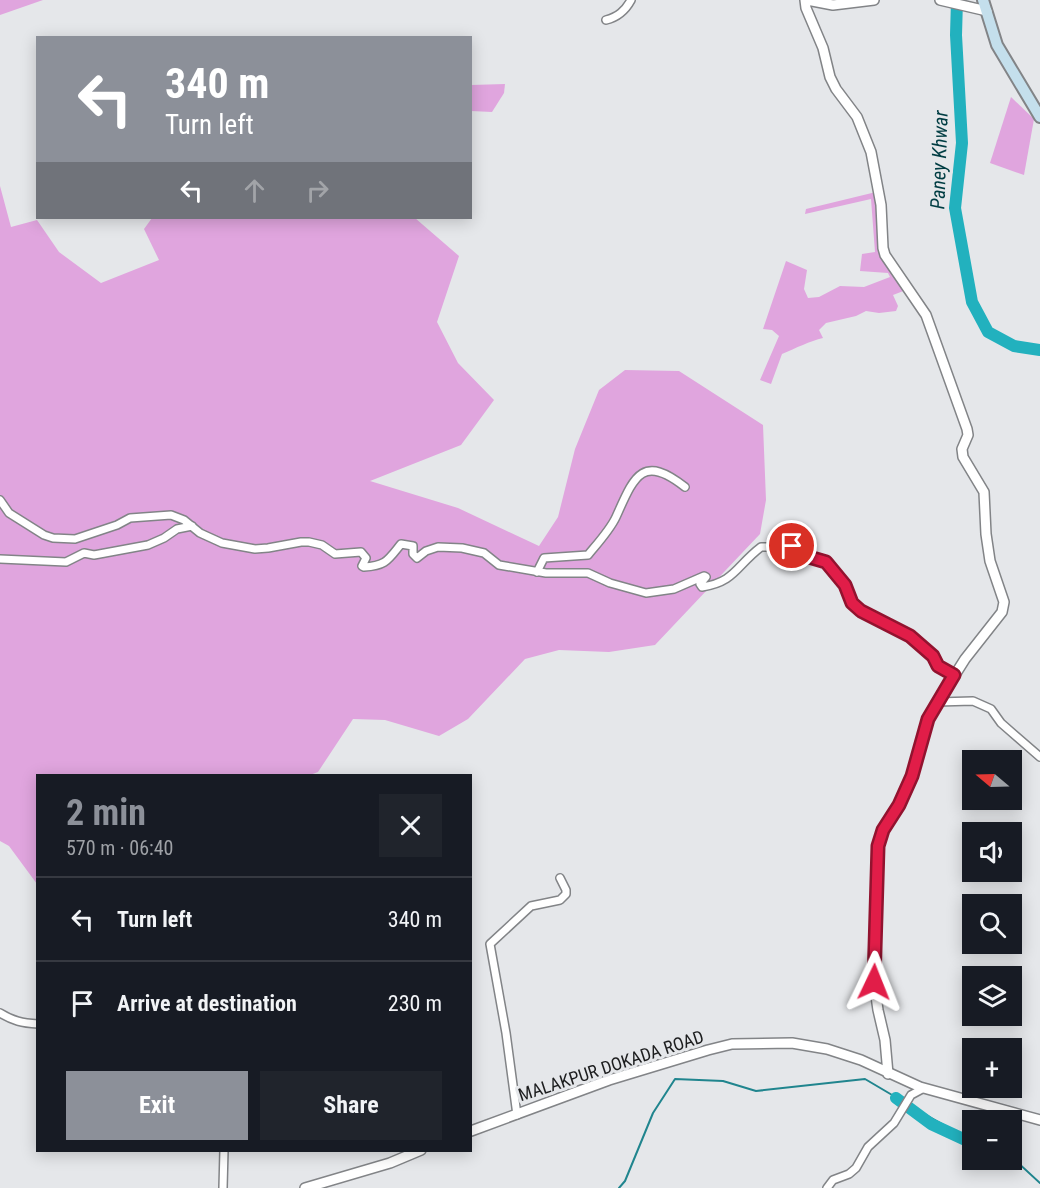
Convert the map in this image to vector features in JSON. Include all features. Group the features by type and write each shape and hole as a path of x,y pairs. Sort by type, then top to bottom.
{"main road":[{"path":"985,5 997,45 1040,117"}],"street":[{"path":"606,20 615,18 626,9 631,0"},
{"path":"874,0 833,5 806,0 806,8 823,48 830,77 857,117 871,152 881,205 885,255 926,315 967,429 968,435 962,449 964,462 984,492 990,561 1004,602 1002,612 995,623 954,675 928,719 912,776 899,805 883,830 878,846 874,982 885,1040 888,1074"},
{"path":"940,0 968,6 985,5"},
{"path":"537,572 544,558 588,555 611,524 637,477 645,471 660,470 685,487"},
{"path":"0,500 9,513 44,535 53,538 75,539 117,525 130,518 171,515 184,520 208,538 222,543 268,549 301,542 322,545 335,554 361,552 366,558 364,567 381,564 392,558 401,544 413,546 413,554 417,558 426,551 450,546 484,553 499,565 537,572 581,572 610,583 653,593 674,589 704,576 706,577 700,584 702,587 721,583 728,580 761,548 792,546 799,548 809,557 830,565 845,585 852,603 861,611 910,636 933,656 938,666 954,675"},
{"path":"0,559 66,562 84,553 94,555 148,545 177,529 192,526"},
{"path":"937,702 973,701 991,709 1001,723 1040,756"},
{"path":"517,1115 506,1033 490,944 531,906 560,900 566,894 560,878"},
{"path":"0,1013 20,1023 36,1024"},
{"name":"MALAKPUR DOKADA ROAD","path":"472,1131 609,1080 732,1044 812,1045 861,1060 888,1074 924,1088 1040,1120"},
{"path":"905,1080 911,1095"},
{"path":"827,1188 833,1180 849,1174 856,1168 868,1147 894,1123 911,1095 924,1088"},
{"path":"223,1188 224,1152"},
{"path":"305,1188 390,1163 418,1152"}],"shaded area":[{"path":"0,0 43,0 0,15"},
{"path":"505,84 504,93 492,112 472,111 472,85"},
{"path":"1011,97 1034,119 1024,175 990,163"},
{"path":"0,186 11,227 37,220 59,252 101,283 159,260 144,229 151,219 416,219 459,256 437,322 458,363 494,400 461,445 370,481 458,508 539,546 558,517 575,449 599,390 625,370 679,371 763,425 766,500 760,534 655,645 609,652 559,650 525,659 468,719 439,736 385,720 353,719 318,772 313,774 36,774 36,883 9,846 0,841"},
{"path":"876,192 880,249 906,290 893,295 898,306 896,311 879,313 866,311 856,316 826,323 819,330 823,338 782,354 771,384 760,380 779,336 772,330 763,329 786,261 807,270 804,289 808,298 819,297 840,286 864,287 890,277 888,273 860,271 862,254 875,252 871,199 805,214 806,209"}],"waterway":[{"name":"Paney Khwar","path":"957,0 956,35 962,143 955,208 972,302 988,332 1014,346 1040,350"},
{"path":"619,1188 625,1181 653,1113 675,1079 723,1081 756,1091 865,1079 904,1102"},
{"path":"896,1098 931,1124 962,1138"},
{"path":"914,1108 962,1135"},
{"path":"1022,1166 1040,1183"}],"route":[{"path":"792,546 799,548 809,557 830,565 845,585 852,603 861,611 910,636 933,656 938,666 954,675 928,719 912,776 899,805 883,830 878,846 874,982"}]}
